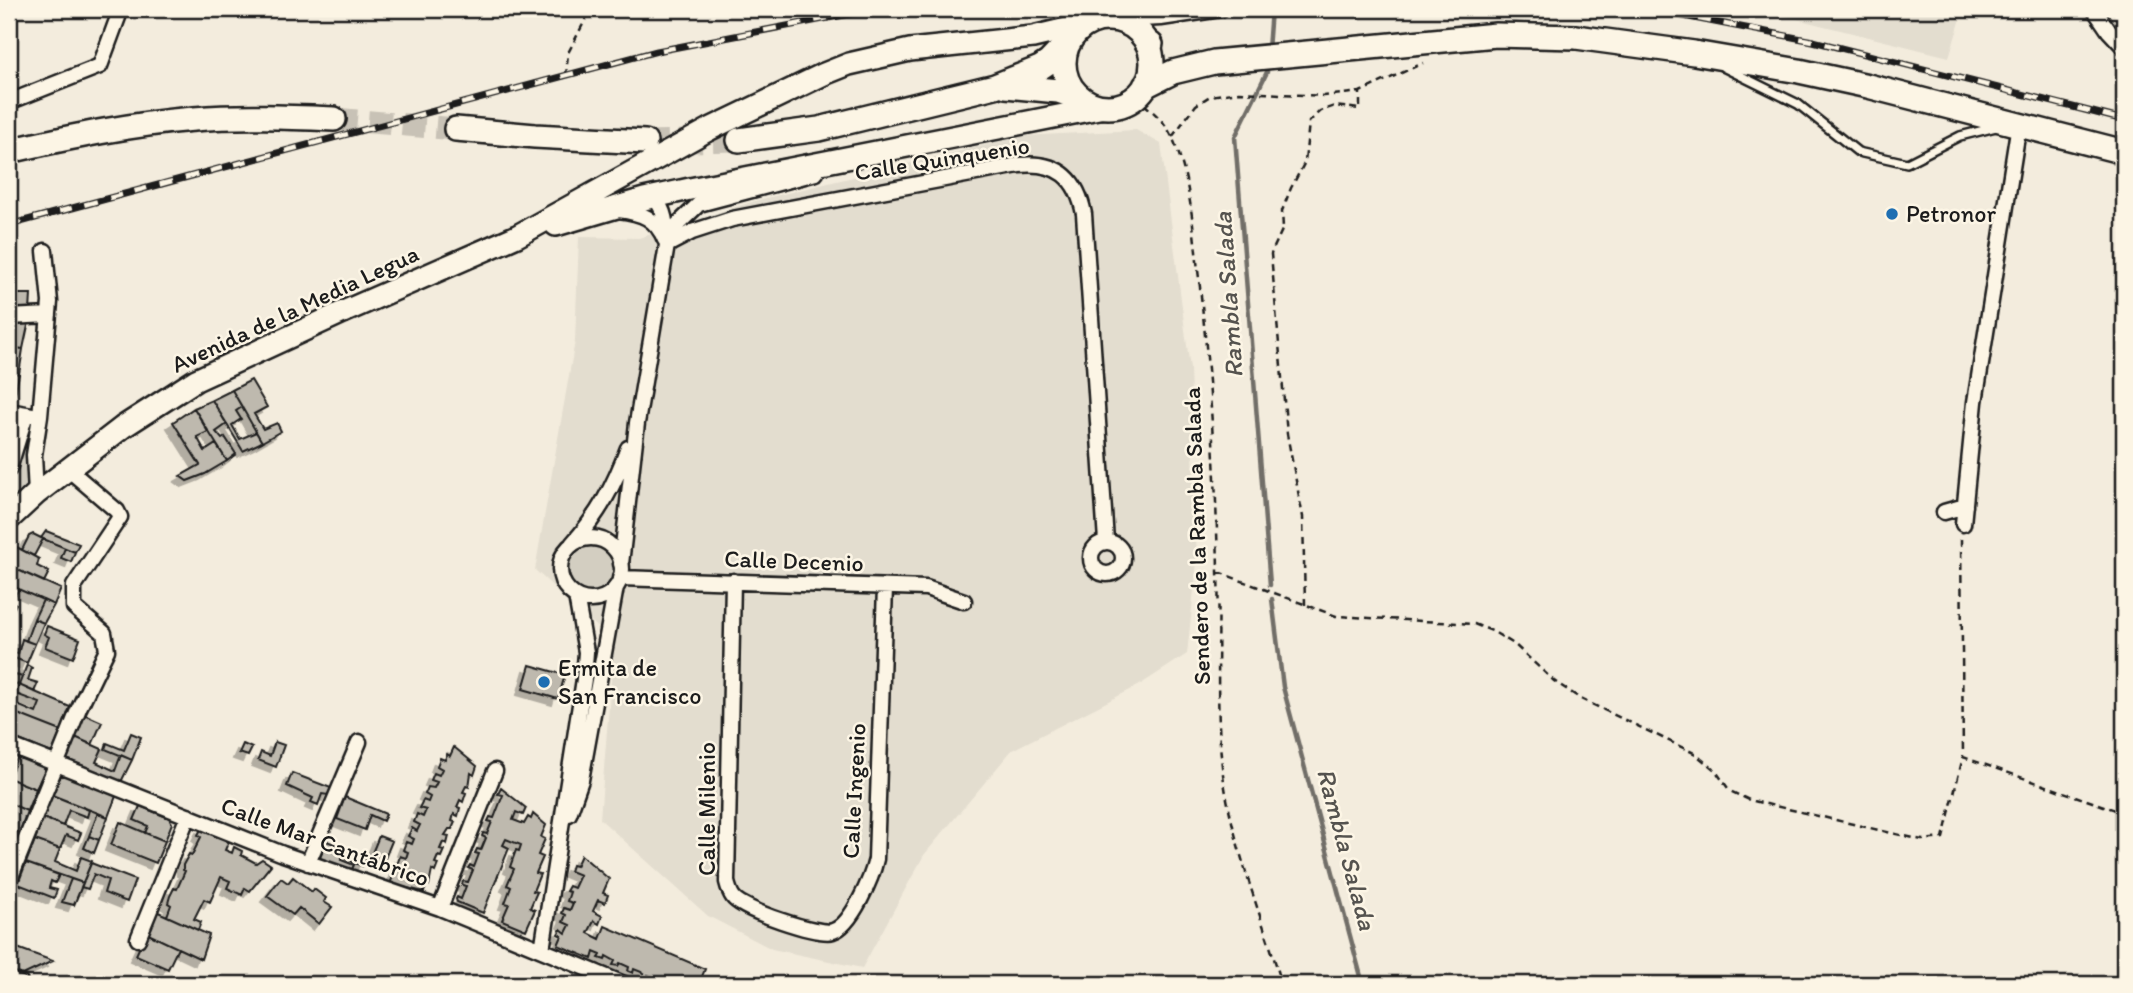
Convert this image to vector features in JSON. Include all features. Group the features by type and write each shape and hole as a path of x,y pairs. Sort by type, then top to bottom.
{"highway":[{"path":"738,140 819,128 995,86 1040,68 1088,24 1103,19 1119,20 1134,27 1148,42 1181,57 1214,62"},
{"path":"995,86 1046,89 1104,107 1124,104 1173,72 1214,62 1465,37 1525,34 1586,38 1694,53 1868,86 2124,152"},
{"path":"1070,40 1064,55 1064,72 1070,87 1082,99"},
{"path":"1141,92 1152,62 1148,42"},
{"path":"9,151 158,122 240,117 334,119"},
{"path":"456,129 645,153"}],"main road":[{"path":"517,236 645,153 710,129 849,64 910,50 1033,37 1088,24"},
{"path":"517,236 654,197 1104,107"},
{"path":"645,153 643,185 654,197"},
{"name":"Avenida de la Media Legua","path":"9,519 68,468 123,427 196,380 517,236"}],"street":[{"path":"9,102 100,66 121,9"},
{"path":"1119,20 1161,18 1221,9"},
{"path":"2094,9 2124,47"},
{"path":"1148,42 1161,18"},
{"path":"1963,524 1975,402 2018,124"},
{"path":"667,244 686,213 699,204 784,183 879,153"},
{"name":"Calle Quinquenio","path":"667,244 692,232 732,219 1019,165 1033,163 1062,172 1073,183 1081,198 1084,214 1106,541"},
{"path":"560,838 581,780 619,576 637,423 667,244 666,221 654,197"},
{"path":"612,209 647,216 660,226 667,244"},
{"path":"36,494 33,415 50,302 45,251"},
{"path":"9,317 49,315"},
{"path":"9,411 33,415"},
{"path":"9,469 33,415"},
{"path":"542,950 586,652 576,596 563,582 560,573 565,553 610,493 637,423"},
{"path":"9,881 79,708 107,650 104,633 74,607 74,586 120,517 117,511 68,468"},
{"path":"1944,512 1965,506"},
{"path":"572,545 591,538 602,540 618,554 619,576 604,597 595,600 576,596"},
{"name":"Calle Decenio","path":"619,576 926,588 964,601"},
{"name":"Calle Milenio","path":"733,581 727,882 733,898 748,908 783,920"},
{"name":"Calle Ingenio","path":"783,920 818,932 832,932 845,924 872,876 876,859 886,587"},
{"path":"308,863 359,742"},
{"name":"Calle Mar Cantábrico","path":"9,745 308,863 440,908 624,984"},
{"path":"440,908 495,771"},
{"path":"138,939 188,816"},
{"path":"9,980 21,984"}],"lane":[{"path":"1694,53 1798,104 1858,152 1907,163 1960,136 1997,126 2018,124"}],"path":[{"path":"566,76 568,53 591,9"},
{"path":"1172,136 1196,105 1210,96 1239,92 1324,96 1360,92 1427,61"},
{"name":"Sendero de la Rambla Salada","path":"1141,92 1172,136 1188,196 1209,358 1215,459 1218,685 1222,767 1236,836 1282,984"},
{"path":"1305,605 1303,517 1287,434 1271,254 1283,228 1282,211 1305,162 1309,122 1320,111 1335,106 1360,109 1360,92"},
{"path":"1218,572 1336,616 1474,624 1514,644 1554,681 1581,699 1695,753 1715,770 1730,791 1749,800 1922,839 1943,838 1963,757 1963,524"},
{"path":"1963,757 2124,813"}],"shaded area":[{"path":"1756,9 1964,9 1949,57"},
{"path":"1136,130 1161,144 1190,369 1197,562 1187,654 1138,686 1012,750 924,855 862,968 772,949 708,916 600,819 614,642 535,570 575,341 579,237 639,238 758,200 1023,136"},
{"path":"26,414 40,416 36,494 9,519 9,469"},
{"path":"591,543 601,545 609,551 615,559 615,579 609,587 601,593 591,595 581,593 573,587 567,579 565,569 567,559 573,551 581,545"}],"building":[{"path":"9,294 31,294 30,312 9,312"},
{"path":"29,321 23,349 9,347 9,322"},
{"path":"9,347 23,349 19,374 9,372"},
{"path":"9,372 19,374 15,395 9,394"},
{"path":"251,380 267,407 254,414 263,429 277,423 281,431 262,442 232,390"},
{"path":"232,390 242,407 236,411 241,419 232,425 240,439 256,432 262,442 243,451 212,400"},
{"path":"212,400 227,424 216,432 222,439 225,437 236,454 227,461 194,408"},
{"path":"194,408 208,432 197,437 205,451 216,444 227,461 187,481 180,476 200,465 173,422"},
{"path":"46,531 79,544 75,552 41,538"},
{"path":"33,534 43,539 34,556 22,550 29,536"},
{"path":"9,543 39,559 37,566 49,572 44,582 9,566"},
{"path":"65,548 75,552 71,562 61,558"},
{"path":"9,566 61,589 54,605 9,585"},
{"path":"9,585 19,589 11,601 16,604 13,610 9,610"},
{"path":"43,600 54,605 44,623 34,619"},
{"path":"34,619 44,623 35,644 26,641"},
{"path":"47,626 80,639 73,658 45,647 49,637 44,634"},
{"path":"22,639 35,644 27,663 9,656 9,651 18,654"},
{"path":"27,665 32,668 28,680 38,683 34,692 19,685"},
{"name":"Ermita de San Francisco","path":"530,665 565,675 558,699 523,689"},
{"path":"9,673 22,677 19,685 9,681"},
{"path":"9,681 19,685 10,711 9,710"},
{"path":"19,685 70,707 61,731 10,711 13,703 36,713 40,703 16,694"},
{"path":"10,711 61,731 52,753 9,736"},
{"path":"84,714 102,722 92,745 75,737"},
{"path":"131,733 141,737 132,760 105,749 107,743 124,750"},
{"path":"75,737 102,749 96,762 115,771 121,755 132,760 121,782 66,759"},
{"path":"275,742 284,745 276,767 258,760 261,752 270,756"},
{"path":"243,744 252,748 248,756 239,753"},
{"path":"454,747 477,766 474,775 471,773 469,787 466,786 463,792 466,793 463,802 460,800 457,807 460,808 458,816 454,814 452,829 445,835 449,836 447,844 443,842 440,849 444,850 435,863 438,864 435,872 432,870 429,885 427,884 424,892 390,884 396,869 401,871 403,866 397,865 400,856 406,858 408,852 403,850 406,842 412,844 414,839 408,836 412,828 417,831 420,825 414,822 417,814 423,817 426,810 419,808 423,800 428,802 430,797 425,794 428,787 434,788 437,782 431,780 434,773 439,775 442,769 437,766 440,758 445,760"},
{"path":"18,755 46,767 36,789 9,778"},
{"path":"60,773 116,796 108,817 52,795"},
{"path":"292,773 331,788 328,795 322,794 318,805 311,802 313,798 287,786"},
{"path":"9,778 36,789 27,811 9,803"},
{"path":"501,788 526,808 523,815 516,812 513,820 524,824 533,814 546,825 541,837 545,839 538,855 543,857 536,873 540,874 533,891 537,892 530,908 535,910 526,930 502,920 509,904 505,903 511,887 507,885 514,869 510,867 516,850 519,851 521,845 506,839 503,845 509,848 483,913 457,902 456,899 461,899 466,886 462,885 463,881 468,882 473,870 468,868 470,865 474,867 479,854 475,853 477,849 481,850 486,838 482,836 483,833 487,834 492,822 488,821 490,817 494,818 503,795 498,794"},
{"path":"52,795 89,810 87,817 69,810 63,826 43,818"},
{"path":"345,797 386,814 383,821 370,815 365,830 337,819"},
{"path":"9,803 27,811 19,833 9,829"},
{"path":"140,806 169,818 172,823 165,841 145,833 148,826 134,820"},
{"path":"98,813 108,817 99,840 89,836"},
{"path":"43,818 81,833 78,840 66,835 60,849 35,840"},
{"path":"120,822 165,841 156,863 111,845"},
{"path":"202,827 229,841 225,850 232,853 234,847 242,851 241,855 256,863 262,859 271,865 250,891 245,888 242,895 227,888 230,881 221,877 210,902 204,899 194,919 201,922 198,930 167,916 171,905 168,903 170,896 174,888 177,889 185,871 183,865 189,854 192,855 201,837 198,835"},
{"path":"9,829 19,833 10,856 9,855"},
{"path":"89,836 99,840 94,853 84,848"},
{"path":"379,836 392,841 383,863 370,858"},
{"path":"35,840 60,849 55,862 76,871 81,857 92,861 83,883 26,863"},
{"path":"327,841 366,857 362,866 342,857 341,860 354,865 351,871 319,860"},
{"path":"581,855 609,879 603,893 608,895 605,903 598,900 593,911 602,916 599,924 594,921 588,933 600,939 605,926 705,969 699,984 670,984 663,981 659,984 656,983 658,979 648,975 647,978 642,977 644,973 634,969 633,973 628,971 629,967 620,963 618,966 613,965 615,961 606,956 605,960 594,952 592,959 558,945 562,936 558,934 561,929 566,933 570,925 563,922 566,915 562,913 564,908 570,910 573,903 567,901 570,892 566,891 569,886 574,888 580,875 570,871 572,865 576,866"},
{"path":"26,863 59,875 55,883 51,881 49,888 57,890 54,898 18,884"},
{"path":"91,863 135,880 127,902 104,893 108,880 94,874 88,889 81,887"},
{"path":"293,877 312,892 314,889 326,898 324,902 332,907 319,924 299,908 293,915 267,896 281,878 288,883"},
{"path":"71,879 83,883 74,905 62,902"},
{"path":"156,911 209,935 201,959 146,933"},
{"path":"146,933 178,948 168,969 136,955"},
{"path":"9,945 53,961 23,975 9,970"}],"waterway":[{"name":"Rambla Salada","path":"1268,50 1271,9"},
{"name":"Rambla Salada","path":"1267,66 1267,72 1235,137 1270,585"},
{"name":"Rambla Salada","path":"1272,599 1283,687 1363,984"}],"tunnel":[{"path":"334,119 456,129"},
{"path":"645,142 739,140"}],"railway":[{"path":"9,225 657,51 875,9"},
{"path":"1647,9 1813,41 2124,120"}],"place":[{"name":"Petronor","path":"1892,214"},
{"name":"Ermita de San Francisco","path":"544,682"}]}
